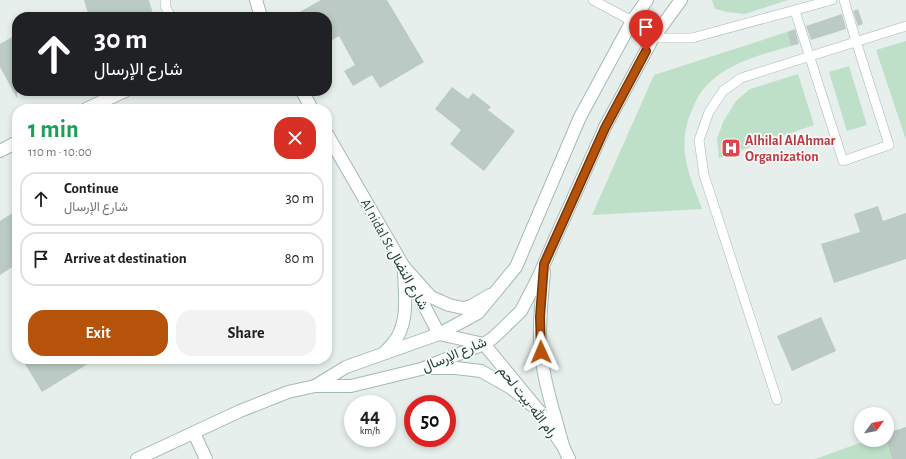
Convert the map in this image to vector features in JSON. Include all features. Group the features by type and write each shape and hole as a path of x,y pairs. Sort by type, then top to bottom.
{"main road":[{"path":"256,0 260,12"},
{"name":"شارع الإرسال","path":"315,386 346,367 439,334 478,314 516,267 580,117 632,22 647,0"},
{"name":"شارع الإرسال","path":"137,459 240,411 288,392 315,386 351,386 421,368 484,344 493,338 520,311 538,278 605,128 653,38 681,0"},
{"path":"97,104 114,96"},
{"name":"Al nidal St شارع النضال","path":"332,143 404,267 439,334"},
{"path":"0,150 12,144"},
{"path":"544,264 540,317 541,352 550,398 563,446"},
{"path":"404,267 431,297 449,305 463,308 471,306 498,290"},
{"path":"382,355 394,342 401,329 404,313 404,267"},
{"path":"439,334 484,344"},
{"name":"رام الله-بيت لحم","path":"484,344 538,411 563,446 569,459"},
{"path":"421,368 456,368 481,371 511,388 538,411"},
{"path":"194,433 206,459"}],"lane":[{"path":"166,0 165,6 168,12"},
{"path":"593,0 632,22"},
{"path":"653,38 692,38 832,0"},
{"path":"795,11 843,161 889,144 844,0"},
{"path":"777,400 704,175 699,140 709,112 723,91 741,78 906,26"}],"green space":[{"path":"712,0 788,0 745,14 715,9"},
{"path":"787,32 791,46 752,58 728,69 708,84 697,99 685,132 684,149 690,175 702,209 592,215 654,75"},
{"path":"906,41 906,140 876,50"},
{"path":"849,66 867,125 847,131 829,72"},
{"path":"798,74 814,125 719,158 717,139 723,122 736,101 750,89"},
{"path":"854,445 854,447 888,447 892,459 815,459"}],"building":[{"path":"84,0 149,0 153,12 88,12"},
{"path":"321,0 387,0 424,62 380,88 372,75 353,86 344,71 355,65 339,36 332,40 332,12 300,12"},
{"path":"858,9 863,24 858,26 853,11"},
{"path":"842,14 846,29 811,40 806,26"},
{"path":"795,29 799,44 791,46 787,32"},
{"path":"12,37 12,89 0,67 0,44"},
{"path":"452,87 468,99 473,93 491,107 488,110 515,131 484,171 450,144 461,130 435,109"},
{"path":"878,206 883,221 906,213 906,259 834,283 821,244 860,232 854,214"},
{"path":"12,213 12,267 0,275 0,221"},
{"path":"821,317 836,351 792,371 777,336"},
{"path":"25,364 88,364 42,392"},
{"path":"906,427 906,459 892,459 888,447 894,447 894,431"}],"place":[{"name":"Alhilal AlAhmar Organization","path":"731,148"}],"route":[{"path":"541,352 540,317 544,264 605,128 646,51"}]}
